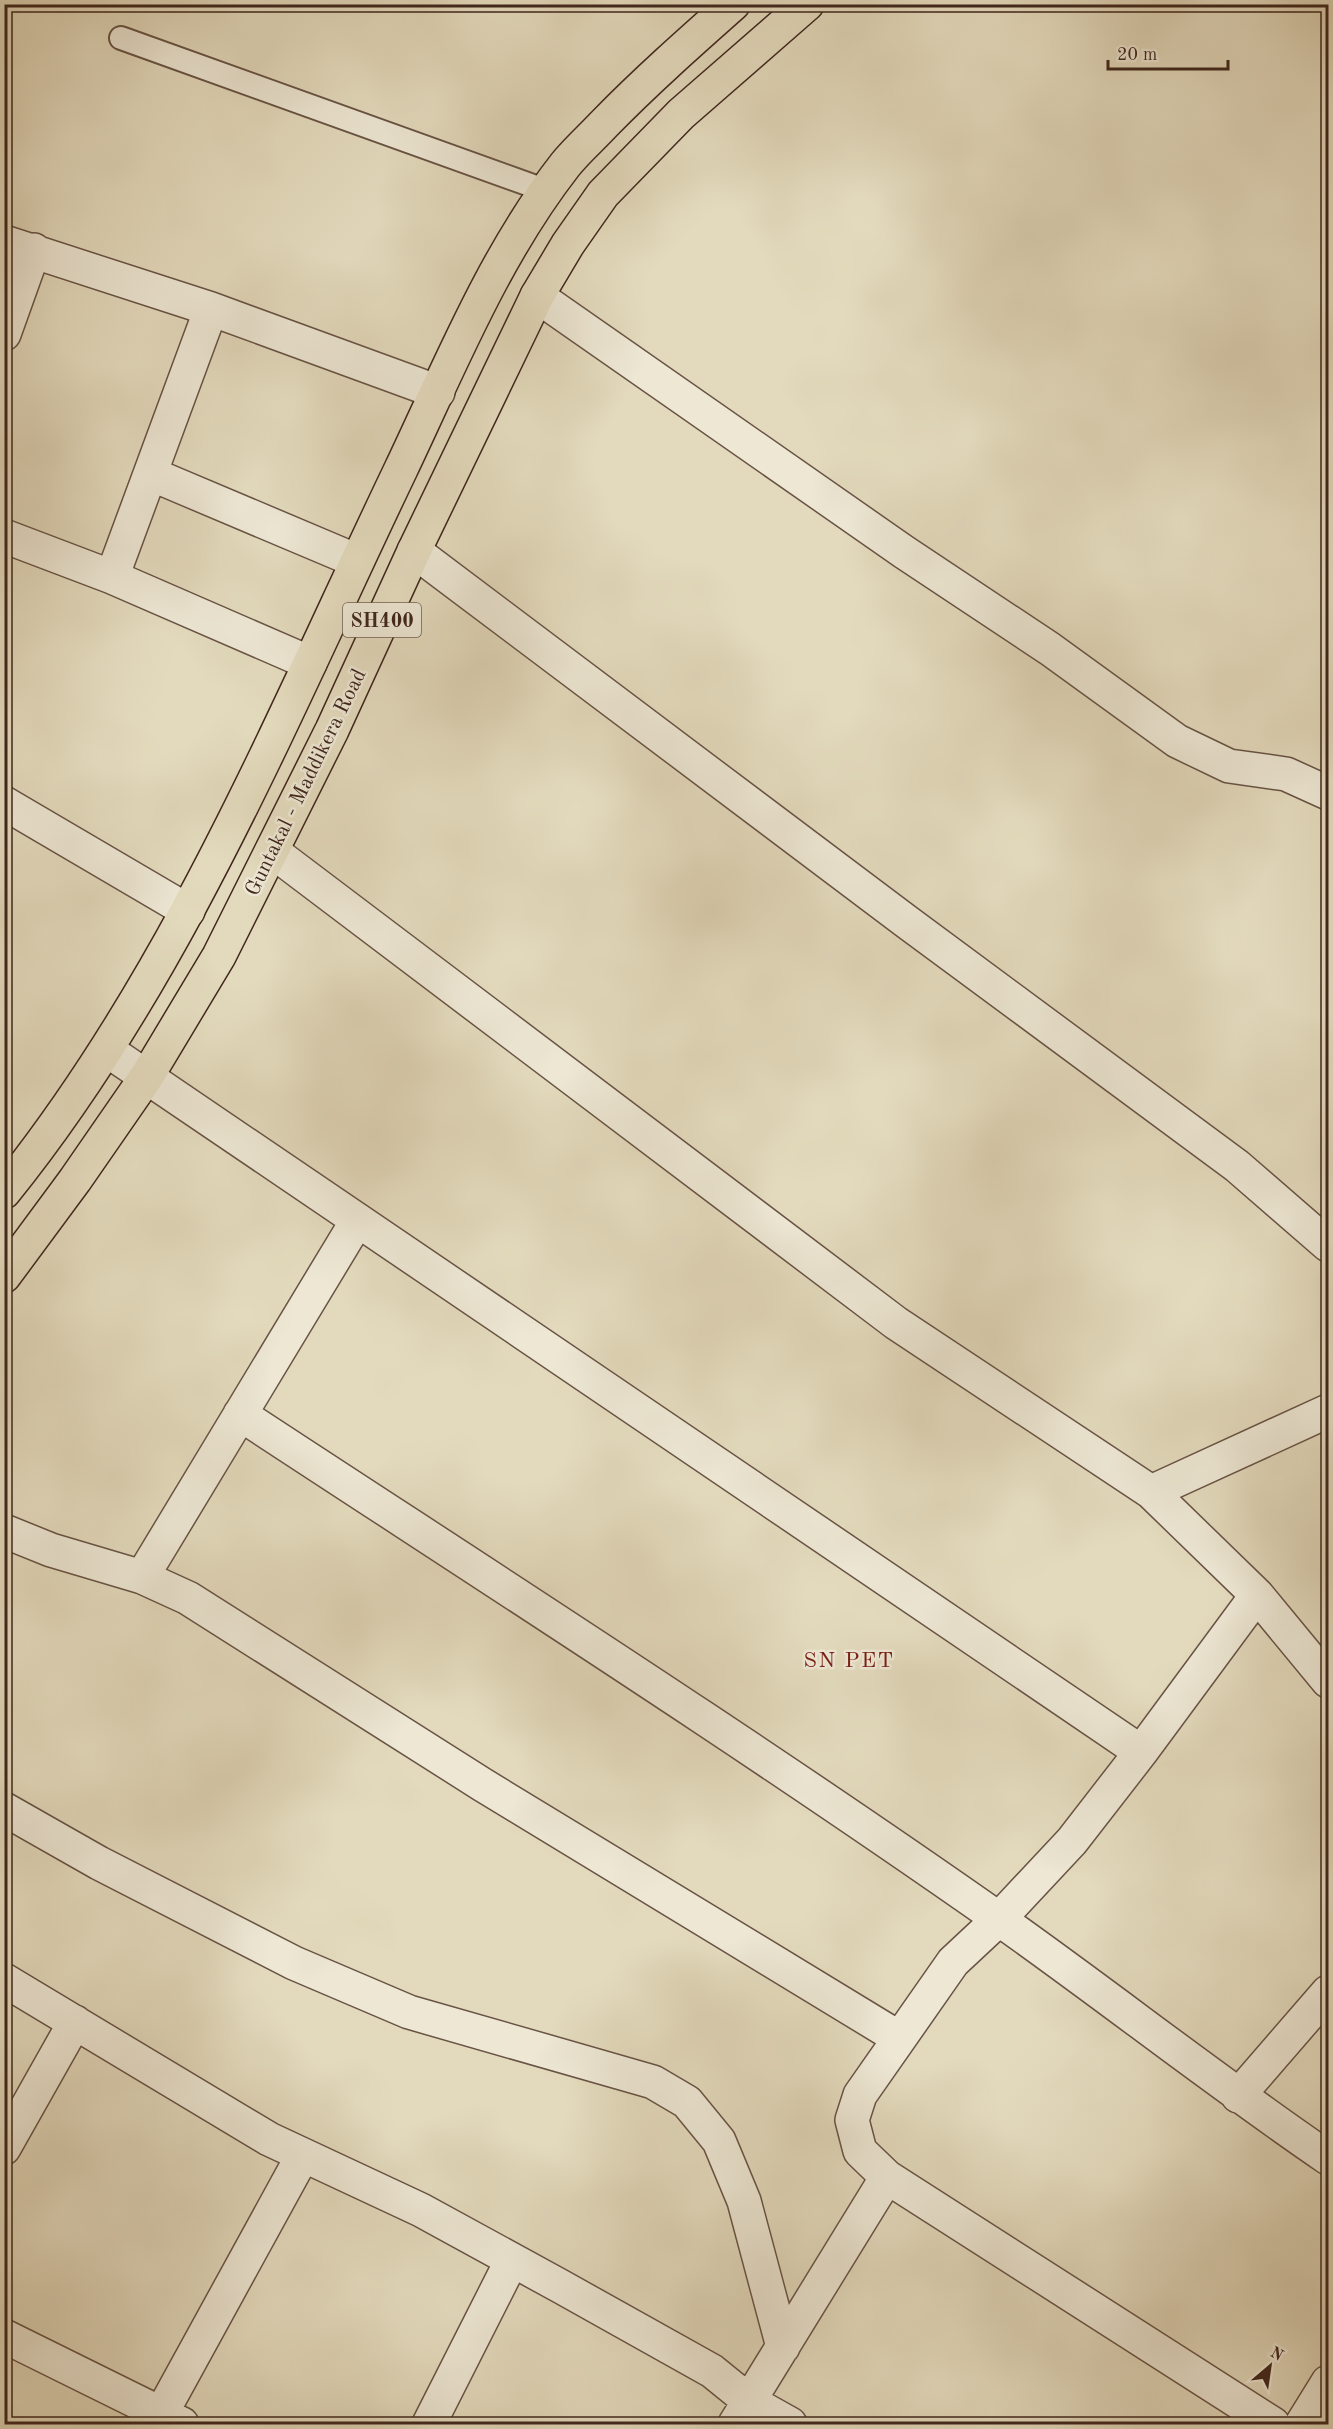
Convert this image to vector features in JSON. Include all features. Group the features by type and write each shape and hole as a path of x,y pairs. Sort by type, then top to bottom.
{"main road":[{"name":"SH400","path":"4,1192 36,1153 107,1050 177,932 310,663 495,274 527,219 566,164 647,80 733,4"},
{"name":"Guntakal - Maddikera Road","path":"4,1276 75,1180 147,1076 219,956 332,730 414,551 537,296 568,244 603,194 681,114 807,4"}],"street":[{"path":"4,334 19,246 211,309 438,392"},
{"path":"537,296 904,552 1050,649 1177,741 1229,766 1286,774 1329,793"},
{"path":"112,577 211,309"},
{"path":"151,474 357,561"},
{"path":"4,536 112,577 310,663"},
{"path":"414,551 907,922 1237,1166 1329,1245"},
{"path":"4,803 188,911"},
{"path":"273,851 896,1323 1151,1492 1257,1595 1329,1681"},
{"path":"107,1050 1141,1752"},
{"path":"142,1578 357,1221"},
{"path":"1151,1492 1329,1411"},
{"path":"240,1414 760,1754 999,1919 1238,2096 1329,2158"},
{"path":"4,1531 51,1550 142,1578 188,1598 483,1785 899,2038"},
{"path":"1257,1595 1072,1841 999,1919 953,1962 860,2095 852,2120 860,2151 887,2177 1273,2424"},
{"path":"4,1809 99,1863 294,1963 409,2012 653,2082 687,2102 719,2140 744,2201 783,2347"},
{"path":"4,1980 268,2139 421,2210 712,2371 742,2413 789,2424"},
{"path":"1238,2096 1329,1992"},
{"path":"4,2148 75,2022"},
{"path":"4,2336 172,2419 303,2156"},
{"path":"742,2413 887,2177"},
{"path":"429,2424 512,2260"},
{"path":"1302,2424 1329,2382"}],"lane":[{"path":"120,38 547,191"}],"district":[{"name":"SN PET","path":"849,1659"}]}
